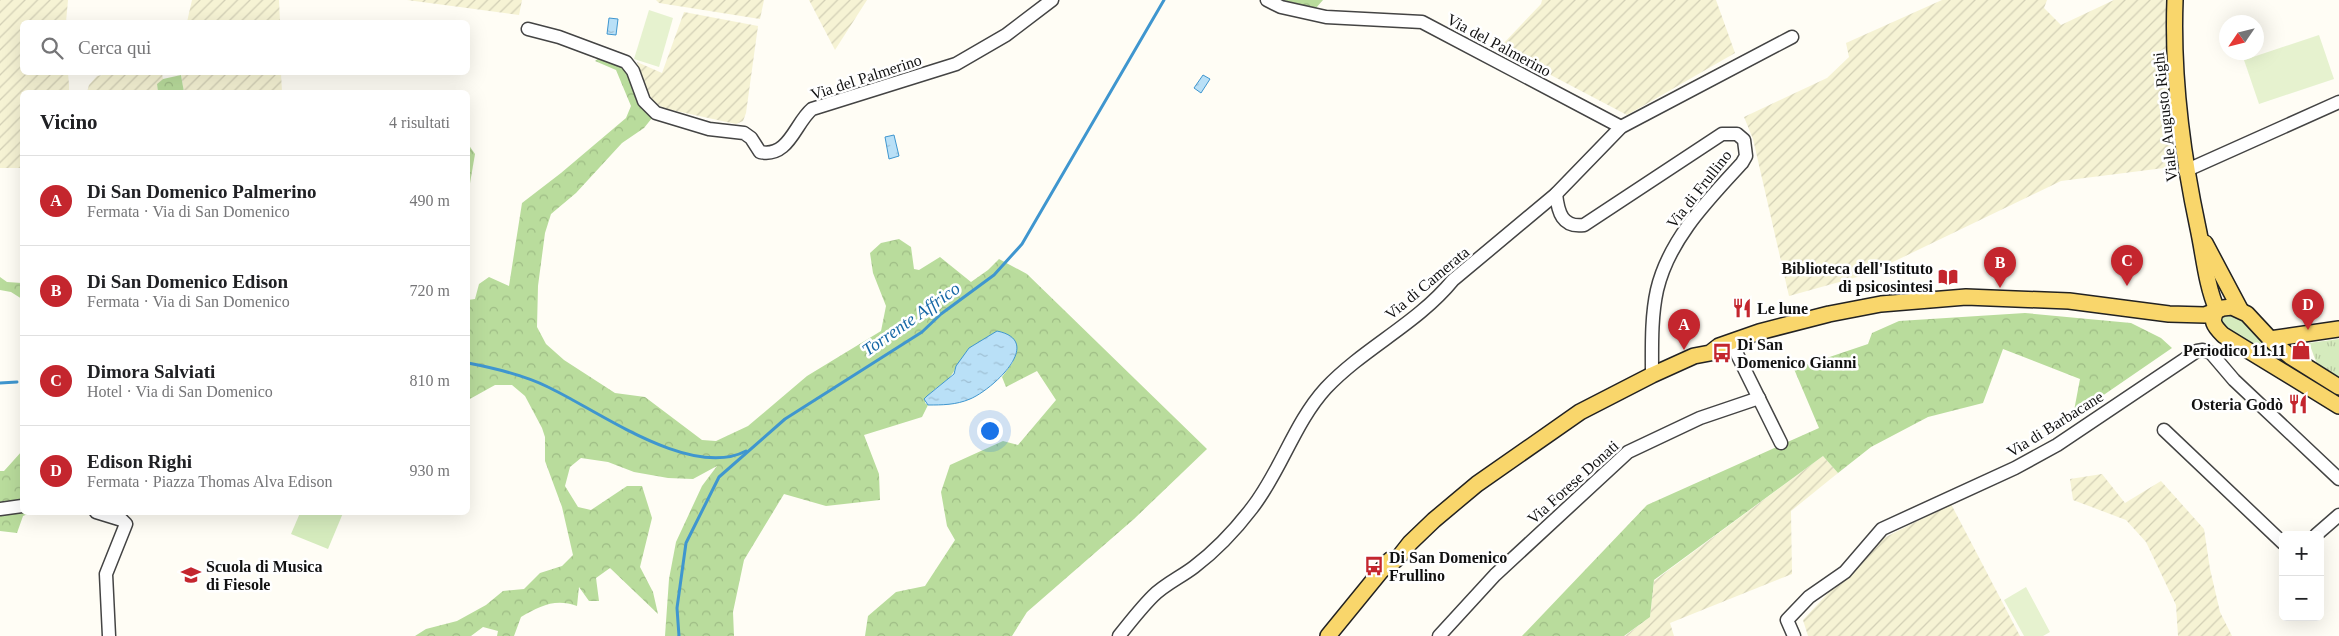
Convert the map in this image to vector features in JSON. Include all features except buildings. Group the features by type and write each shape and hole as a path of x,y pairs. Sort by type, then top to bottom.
{"main road":[{"name":"Viale Augusto Righi","path":"2175,0 2176,78 2185,171 2199,230 2202,252 2218,310 2213,318 2213,324 2223,335"},
{"name":"Viale Augusto Righi","path":"2199,230 2240,309 2291,357 2339,387"},
{"path":"1328,636 1403,546 1410,543 1477,484 1522,450 1546,437 1580,412 1652,374 1694,356 1708,347 1716,348 1790,323 1863,307 1931,299 2011,298 2020,301 2052,300 2168,314 2205,315 2227,307 2240,309"},
{"path":"2168,314 2206,325 2339,406"},
{"path":"2270,338 2339,329"}],"street":[{"name":"Via del Palmerino","path":"528,29 559,37 626,62 633,70 644,101 656,113 709,129 744,133 751,138 760,152 768,154 783,147 794,136 803,117 812,109 956,64 1006,35 1052,0"},
{"name":"Via del Palmerino","path":"1267,0 1281,7 1326,17 1422,22 1621,127"},
{"name":"Via di Camerata","path":"1118,636 1154,594 1194,567 1229,535 1253,506 1310,408 1327,388 1373,346 1416,317 1453,280 1486,255 1556,194 1621,127 1792,36"},
{"path":"2185,171 2339,102"},
{"name":"Via di Frullino","path":"1556,194 1557,206 1563,220 1568,224 1584,225 1722,134 1737,134 1744,140 1746,156 1742,163 1690,222 1665,268 1657,290 1652,345 1652,374"},
{"path":"1731,342 1781,443"},
{"path":"1652,345 1660,362 1667,368"},
{"name":"Via di Barbacane","path":"1794,636 1787,620 1792,613 1809,597 1845,572 1882,529 2015,468 2057,445 2197,351 2203,350 2211,353 2234,380 2339,479"},
{"name":"Via Forese Donati","path":"1439,636 1495,575 1628,452 1700,418 1759,398"},
{"path":"2164,430 2279,539"},
{"path":"0,510 20,506"},
{"path":"106,515 122,520 126,524 106,574 109,636"},
{"path":"2321,531 2339,515"}],"shaded area":[{"path":"0,0 68,0 66,20 20,20 20,75 68,75 69,90 20,90 20,168 0,168"},
{"path":"192,0 279,0 280,20 187,20"},
{"path":"407,0 522,0 519,15"},
{"path":"656,0 764,0 760,19 659,3"},
{"path":"809,0 867,0 835,50"},
{"path":"1542,0 1716,0 1735,53 1627,115 1499,48 1541,4"},
{"path":"1942,0 2047,0 2044,8 2061,25 2114,0 2168,0 2172,167 2061,181 1868,274 1789,296 1753,139 1744,117 1827,78 1849,57 1846,43"},
{"path":"684,12 758,26 746,113 743,121 736,124 667,109 656,104 649,95 637,62 662,73"},
{"path":"162,75 163,79 157,84 158,90 88,90 89,85 97,76"},
{"path":"181,75 281,75 282,90 184,90"},
{"path":"1823,456 1838,473 1791,511 1792,574 1670,623 1674,636 1625,636 1650,617 1654,581"},
{"path":"2102,474 2125,503 2161,481 2204,529 2210,569 2220,612 2232,636 2178,636 2176,605 2146,542 2126,520 2073,500 2070,479"},
{"path":"1951,504 2020,636 1808,636 1803,620 1876,542"}],"green space":[{"path":"1283,0 1323,0 1316,8"},
{"path":"649,10 673,18 659,67 634,59"},
{"path":"2319,35 2334,79 2259,104 2244,60 2264,60 2264,53"},
{"path":"604,54 626,62 656,113 644,128 622,143 576,193 551,214 545,233 538,286 537,327 546,344 564,360 615,393 645,397 702,440 716,441 748,426 807,376 881,331 886,306 873,273 870,253 881,243 899,239 911,247 914,269 919,270 940,257 971,282 988,270 999,259 1027,274 1207,449 1134,519 1027,612 1012,636 865,636 868,616 896,592 925,586 955,540 947,526 941,492 950,465 1003,441 1018,445 1056,400 1037,371 1006,387 1002,377 1013,362 956,366 950,377 927,398 925,403 928,405 922,417 864,435 879,474 880,500 826,506 784,494 744,560 733,612 734,636 665,636 669,579 676,542 702,486 717,466 693,479 668,478 634,472 608,462 581,458 570,467 565,486 578,507 591,510 627,486 642,486 652,518 640,567 653,592 658,614 610,568 596,578 599,601 589,601 579,587 577,606 555,603 535,610 521,617 514,636 497,636 498,631 483,627 471,636 415,636 426,629 457,621 486,605 503,591 524,589 540,573 562,566 573,555 562,507 545,461 545,437 525,396 512,385 495,385 470,399 470,300 475,299 479,284 489,277 509,286 522,203 626,118 631,106 616,70 595,61"},
{"path":"181,75 184,90 158,90 157,84 163,79"},
{"path":"470,147 475,154 470,183"},
{"path":"0,277 7,282 20,283 20,298 11,292 0,290"},
{"path":"2232,312 2339,392 2339,401 2223,331 2219,316"},
{"path":"2025,313 2131,323 2161,338 2172,348 2073,416 2080,379 2003,349 1983,403 1928,417 1871,447 1838,473 1823,456 1654,580 1650,617 1624,636 1522,636 1647,505 1819,428 1794,369 1868,344 1872,333 1899,321"},
{"path":"2339,339 2339,377 2317,364 2309,343"},
{"path":"20,453 20,515 25,515 23,516 17,533 0,531 0,471 4,471"},
{"path":"299,515 342,515 328,549 291,534"},
{"path":"2026,587 2050,632 2043,636 2024,636 2004,600"}],"water":[{"path":"609,18 618,19 616,35 607,34"},
{"path":"1203,75 1210,79 1201,93 1194,88"},
{"path":"894,135 899,156 889,159 885,137"},
{"path":"997,331 1011,336 1017,345 1016,355 1001,376 979,394 965,401 954,404 928,405 924,399 954,374 956,366 969,348"}],"waterway":[{"name":"Torrente Affrico","path":"679,636 677,608 686,543 719,477 785,419 922,332 941,314 994,275 1022,244 1164,0"},
{"path":"470,363 509,372 539,383 618,425 672,450 699,456 724,458 746,451"},
{"path":"0,383 17,382"}],"place":[{"name":"Biblioteca dell'Istituto di psicosintesi","path":"1948,277"},
{"name":"Dimora Salviati","path":"2127,286"},
{"name":"Di San Domenico Edison","path":"2000,288"},
{"name":"Le lune","path":"1742,308"},
{"name":"Edison Righi","path":"2308,330"},
{"name":"Di San Domenico Palmerino","path":"1684,350"},
{"name":"Periodico 11.11","path":"2301,350"},
{"name":"Di San Domenico Gianni","path":"1722,353"},
{"name":"Osteria Godò","path":"2298,404"},
{"name":"Di San Domenico Frullino","path":"1374,566"},
{"name":"Scuola di Musica di Fiesole","path":"191,575"}]}
